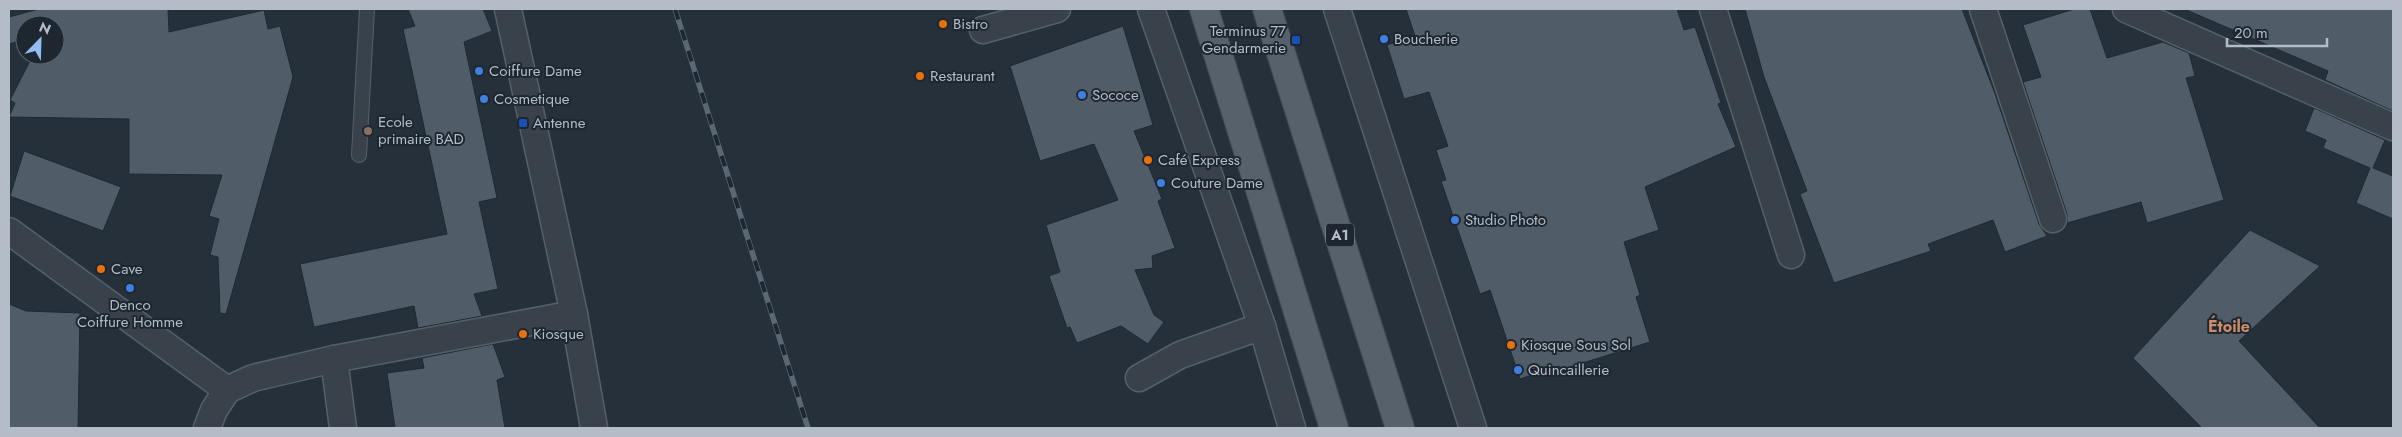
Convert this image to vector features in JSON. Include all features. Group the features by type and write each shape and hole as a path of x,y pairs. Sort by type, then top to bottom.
{"main road":[{"path":"1204,9 1334,428"},
{"name":"A1","path":"1267,9 1400,428"}],"street":[{"path":"508,9 574,314 594,428"},
{"path":"983,30 1057,9"},
{"path":"1151,9 1262,326 1292,428"},
{"path":"1337,9 1473,428"},
{"path":"1713,9 1791,255"},
{"path":"2126,9 2393,127"},
{"path":"1989,10 2053,219"},
{"path":"9,231 227,390"},
{"path":"207,428 214,410 227,390 252,378 334,359 574,314"},
{"path":"1139,378 1180,355 1262,326"},
{"path":"334,359 343,428"}],"lane":[{"path":"359,155 366,9"}],"building":[{"path":"39,9 168,9 169,32 264,10 268,29 280,26 293,77 226,314 220,313 218,257 210,255 219,219 209,216 222,175 129,174 129,119 9,117 15,103 10,100 28,65 65,65 65,15 16,15"},
{"path":"408,9 483,9 492,31 464,42 497,198 479,202 498,289 474,294 482,316 418,328 414,306 314,327 300,264 447,234 403,29 415,26"},
{"path":"1406,9 1677,9 1684,30 1695,27 1721,103 1718,104 1736,147 1645,187 1659,230 1624,242 1640,295 1636,297 1650,342 1560,370 1559,366 1520,379 1490,290 1480,294 1441,181 1446,180 1436,150 1448,146 1429,92 1404,99 1387,45 1415,36"},
{"path":"1745,9 1962,9 1994,91 2039,224 2047,236 2005,252 1993,220 1928,244 1931,251 1834,283 1800,194 1807,191 1764,77"},
{"path":"2074,9 2090,9 2107,58 2163,42 2189,53 2195,76 2186,78 2224,200 2147,223 2141,202 2067,223 2067,214 2023,82 2041,77 2023,25"},
{"path":"2184,9 2393,9 2393,111 2325,80 2328,71"},
{"path":"15,15 15,42 9,44 9,17"},
{"path":"1123,26 1153,125 1134,131 1162,199 1158,201 1175,248 1152,256 1153,268 1135,270 1154,315 1164,322 1148,344 1121,326 1077,343 1070,327 1067,328 1049,276 1060,272 1046,225 1118,200 1094,144 1040,161 1010,66"},
{"path":"2314,108 2385,140 2373,168 2393,176 2393,219 2356,203 2370,168 2323,148 2326,140 2305,131"},
{"path":"24,151 121,187 103,231 10,196"},
{"path":"2250,230 2320,266 2239,341 2320,428 2202,428 2133,358"},
{"path":"9,304 26,311 80,313 78,428 9,428"},
{"path":"493,344 505,377 497,380 505,428 395,428 387,373 424,368 422,358"}],"railway":[{"path":"675,9 808,428"}],"place":[{"name":"Bistro","path":"943,24"},
{"name":"Boucherie","path":"1384,39"},
{"name":"Terminus 77 Gendarmerie","path":"1296,40"},
{"name":"Coiffure Dame","path":"479,71"},
{"name":"Restaurant","path":"920,76"},
{"name":"Sococe","path":"1082,95"},
{"name":"Cosmetique","path":"484,99"},
{"name":"Antenne","path":"523,123"},
{"name":"Ecole primaire BAD","path":"368,131"},
{"name":"Café Express","path":"1148,160"},
{"name":"Couture Dame","path":"1161,183"},
{"name":"Studio Photo","path":"1455,220"},
{"name":"Cave","path":"101,269"},
{"name":"Denco Coiffure Homme","path":"130,288"},
{"name":"Kiosque","path":"523,334"},
{"name":"Kiosque Sous Sol","path":"1511,345"},
{"name":"Quincaillerie","path":"1518,370"}],"district":[{"name":"Étoile","path":"2229,326"}]}
